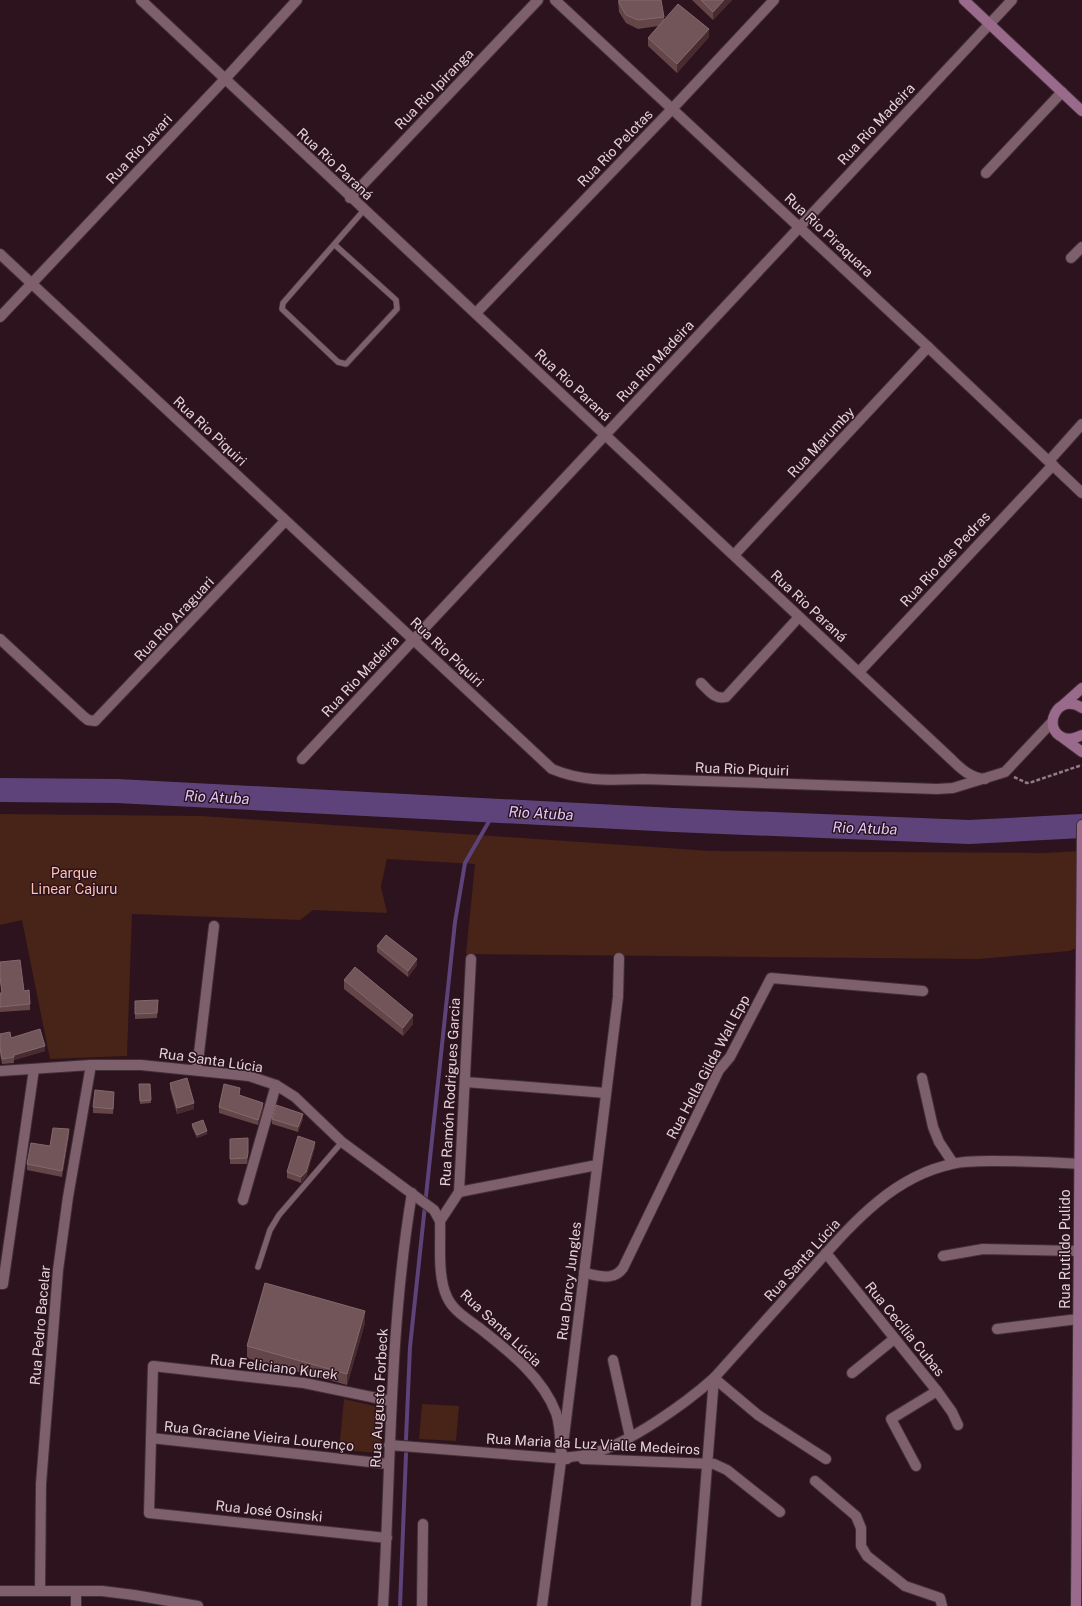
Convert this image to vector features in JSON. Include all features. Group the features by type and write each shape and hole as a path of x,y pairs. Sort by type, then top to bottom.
{"street":[{"name":"Rua Rio Paraná","path":"141,0 350,198 476,313 965,772 977,778 991,778"},
{"name":"Rua Rio Javari","path":"0,317 225,79 297,0"},
{"name":"Rua Rio Ipiranga","path":"350,198 538,0"},
{"name":"Rua Rio Piraquara","path":"555,0 928,347 1082,493"},
{"name":"Rua Rio Pelotas","path":"476,313 672,109 774,0"},
{"path":"964,0 1082,111"},
{"name":"Rua Rio Madeira","path":"302,759 1012,0"},
{"path":"986,173 1062,92"},
{"path":"1071,258 1082,247"},
{"name":"Rua Rio Piquiri","path":"0,254 552,769 569,776 597,780 651,780 937,789 953,788 991,778 1005,772"},
{"name":"Rua Marumby","path":"734,555 928,347"},
{"name":"Rua Rio das Pedras","path":"859,672 1051,463 1082,424"},
{"name":"Rua Rio Araguari","path":"0,639 78,712 88,720 95,721 286,521"},
{"path":"702,683 714,696 720,698 726,697 799,617"},
{"path":"1082,688 1058,709 1054,714 1052,722 1053,728 1061,737 1082,752"},
{"path":"1064,705 1076,704 1082,708"},
{"path":"1005,772 1052,722"},
{"path":"1061,737 1075,739 1082,735"},
{"name":"Rua Rutildo Pulido","path":"1076,1606 1080,1356 1078,1320 1081,1164 1082,825"},
{"path":"197,1070 214,926"},
{"name":"Rua Darcy Jungles","path":"542,1606 618,997 618,958"},
{"name":"Rua Ramón Rodrigues Garcia","path":"440,1221 459,1192 472,959"},
{"name":"Rua Hella Gilda Wall Epp","path":"584,1273 610,1277 619,1273 623,1268 719,1070 730,1057 771,978 923,991"},
{"name":"Rua Santa Lúcia","path":"0,1071 91,1065 141,1065 197,1070 256,1078 276,1085 307,1107 342,1142 434,1210 440,1221 442,1278 447,1297 457,1311 509,1352 541,1386 550,1400 556,1414 561,1458 594,1453 630,1437 692,1397 714,1378 863,1214 895,1188 916,1176 932,1169 953,1163 1009,1161 1081,1164"},
{"name":"Rua Pedro Bacelar","path":"40,1590 40,1520 43,1455 58,1270 68,1197 91,1065"},
{"path":"0,1284 3,1284 34,1069"},
{"path":"922,1078 932,1127 939,1142 953,1163"},
{"path":"465,1082 606,1093"},
{"path":"243,1200 276,1085"},
{"path":"459,1192 597,1165"},
{"name":"Rua Augusto Forbeck","path":"383,1606 387,1538 389,1444 401,1269 412,1193"},
{"path":"943,1256 983,1249 1079,1251"},
{"name":"Rua Cecília Cubas","path":"826,1254 937,1391 952,1412 958,1425"},
{"path":"997,1329 1078,1320"},
{"path":"852,1373 894,1339"},
{"path":"613,1360 630,1437"},
{"name":"Rua Feliciano Kurek","path":"151,1438 153,1366 304,1383 392,1401"},
{"path":"714,1378 758,1415 826,1459"},
{"path":"696,1606 714,1378"},
{"path":"916,1466 891,1419 937,1391"},
{"name":"Rua Graciane Vieira Lourenço","path":"151,1438 388,1464"},
{"name":"Rua José Osinski","path":"151,1438 149,1513 387,1538"},
{"name":"Rua Maria da Luz Vialle Medeiros","path":"389,1444 561,1458 707,1464 720,1466 780,1512"},
{"path":"815,1481 856,1516 859,1522 863,1552 905,1586 940,1598 942,1606"},
{"path":"422,1606 423,1524"},
{"path":"76,1590 76,1606"},
{"path":"0,1591 76,1590 118,1593 198,1606"}],"lane":[{"path":"335,245 396,300 398,305 397,309 346,364 338,362 282,309 283,303 364,210"},
{"path":"258,1267 270,1230 279,1215 342,1142"}],"path":[{"path":"1005,772 1027,783 1082,765"}],"green space":[{"name":"Parque Linear Cajuru","path":"0,814 202,816 711,851 1043,853 1082,851 1082,946 1069,951 979,959 466,954 475,864 387,859 381,886 387,913 313,910 300,920 132,914 127,1056 50,1059 22,920 0,925"},
{"path":"344,1399 383,1408 380,1453 339,1450"},
{"path":"422,1404 459,1406 456,1441 419,1439"}],"building":[{"path":"619,0 661,0 664,17 638,20 626,15 619,3"},
{"path":"701,0 724,0 713,12"},
{"path":"678,4 709,29 677,64 648,38"},
{"path":"386,935 417,959 408,971 377,946"},
{"path":"20,960 24,991 29,990 30,1004 0,1007 0,993 2,993 0,962"},
{"path":"355,967 413,1015 403,1028 344,980"},
{"path":"158,1000 157,1013 135,1014 135,1001"},
{"path":"40,1029 45,1046 14,1055 14,1057 2,1059 0,1034 10,1032 11,1038"},
{"path":"187,1078 194,1103 177,1108 170,1083"},
{"path":"139,1084 150,1084 151,1100 140,1101"},
{"path":"224,1084 240,1088 239,1095 263,1103 258,1120 219,1107"},
{"path":"95,1090 114,1092 113,1109 93,1107"},
{"path":"276,1105 303,1114 298,1127 272,1119"},
{"path":"203,1120 207,1131 197,1135 192,1124"},
{"path":"53,1128 69,1129 62,1171 27,1164 31,1143 50,1146"},
{"path":"298,1136 315,1142 306,1172 301,1177 287,1172"},
{"path":"248,1138 247,1158 230,1159 230,1139"},
{"path":"265,1283 365,1311 347,1374 247,1346"}],"waterway":[{"name":"Rio Atuba","path":"0,790 117,791 674,820 969,832 1082,826"},
{"path":"406,1439 410,1347 455,922 465,863 495,811"},
{"path":"400,1606 406,1454"}]}
